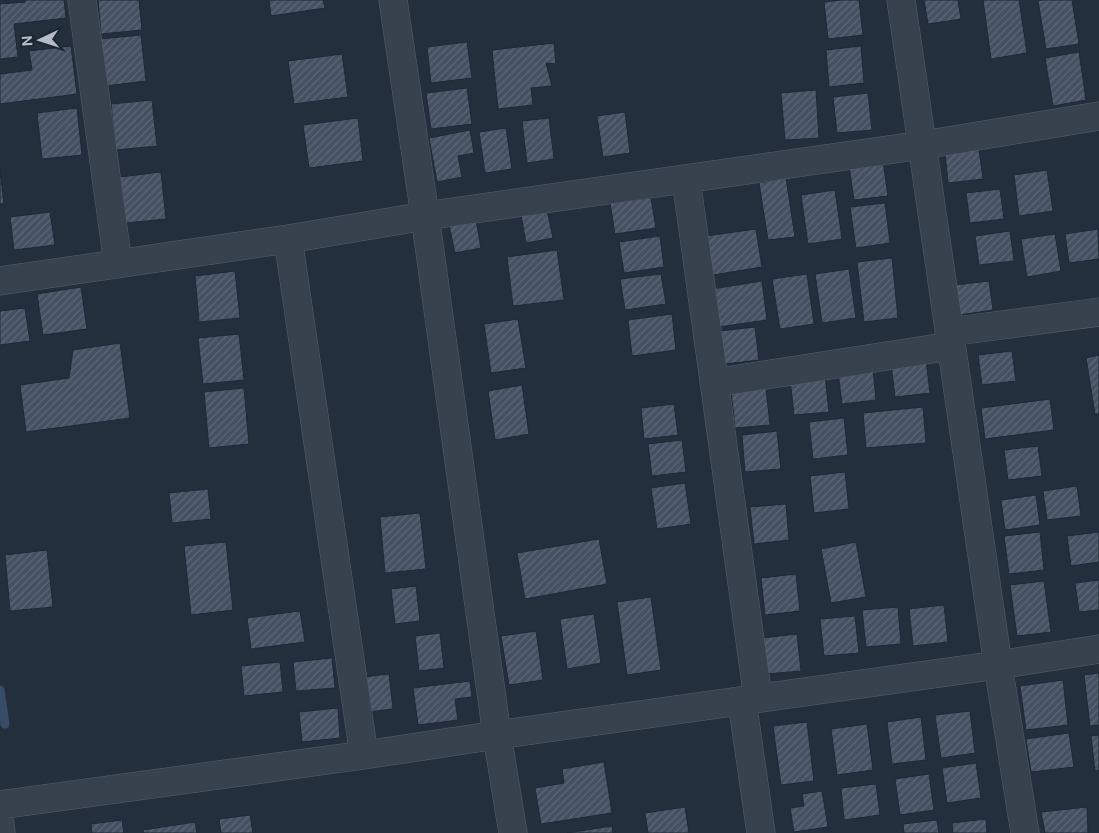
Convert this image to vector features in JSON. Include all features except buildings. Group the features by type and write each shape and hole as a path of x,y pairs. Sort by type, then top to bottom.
{"street":[{"path":"82,0 118,264"},
{"path":"393,0 497,735 513,833"},
{"path":"901,0 1024,833"},
{"path":"0,281 288,240 425,216 923,145 1099,116"},
{"path":"686,179 714,383 750,699 760,833"},
{"path":"288,240 364,755"},
{"path":"714,383 1099,312"},
{"path":"0,804 364,755 1099,649"},
{"path":"0,824 1,833"}],"waterway":[{"path":"0,690 5,724"}]}
